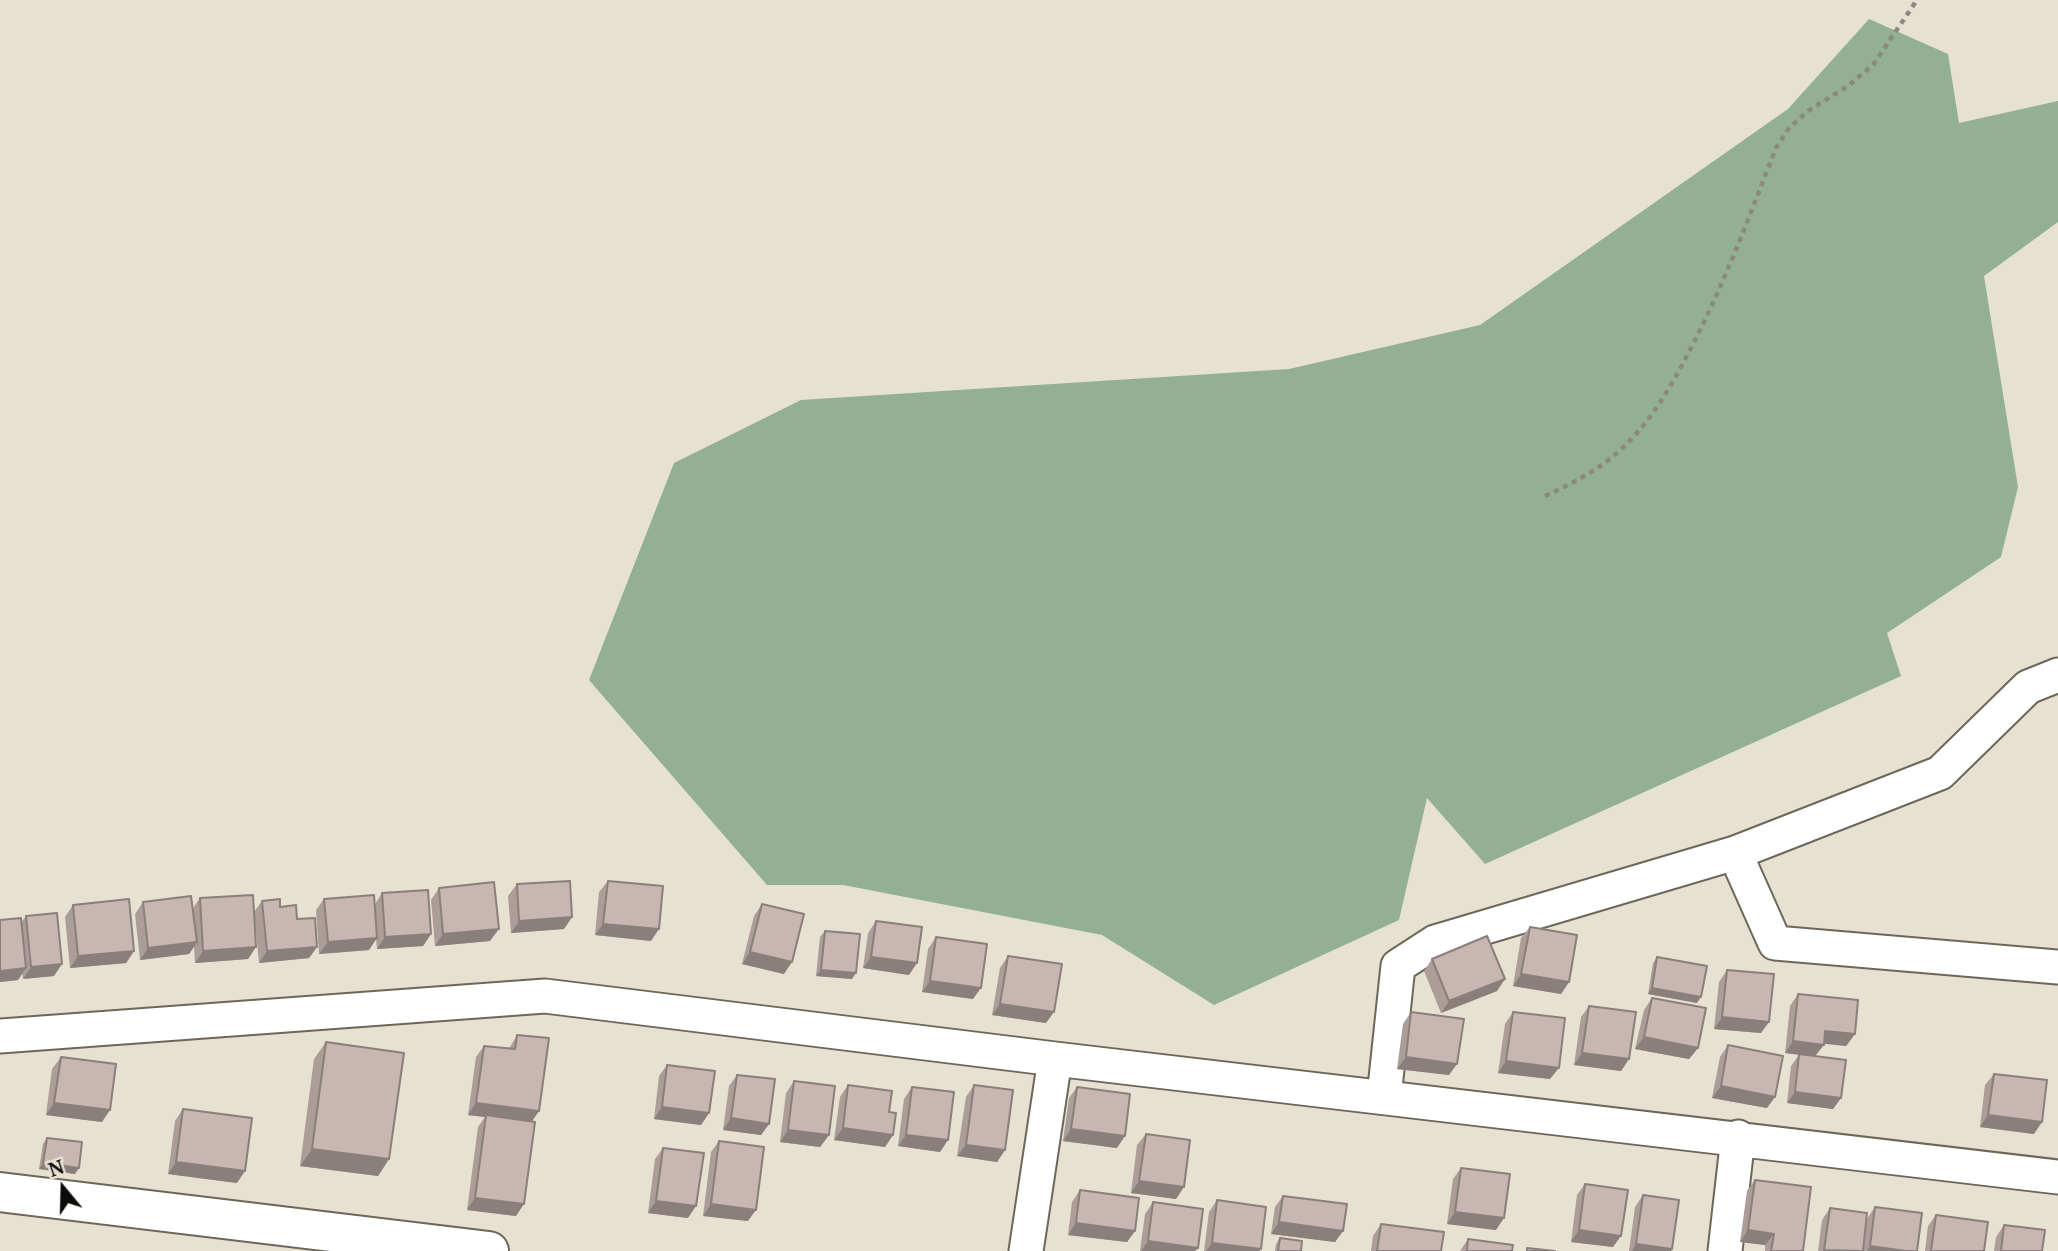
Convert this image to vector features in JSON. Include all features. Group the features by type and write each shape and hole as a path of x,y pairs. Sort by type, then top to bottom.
{"street":[{"path":"1384,1097 1398,967 1435,942 1735,853 1940,773 2028,687 2058,675"},
{"path":"1735,853 1775,943 2058,967"},
{"path":"0,1036 545,996 2058,1177"},
{"path":"1026,1251 1055,1059"},
{"path":"1725,1251 1738,1137"},
{"path":"0,1192 281,1238 489,1251"}],"path":[{"path":"1545,496 1577,481 1617,453 1649,419 1676,378 1721,290 1776,148 1789,128 1808,111 1848,86 1873,65 1917,0"}],"green space":[{"path":"1869,19 1948,54 1959,123 2058,101 2058,222 1984,276 2018,487 2001,557 1887,633 1901,676 1485,864 1427,798 1399,920 1214,1005 1102,935 843,885 767,885 589,680 674,463 801,400 1289,369 1480,325 1788,109"}],"building":[{"path":"570,881 572,917 519,921 517,884"},
{"path":"608,881 663,886 659,929 603,924"},
{"path":"494,882 499,929 443,934 439,888"},
{"path":"428,890 431,934 385,937 382,893"},
{"path":"253,895 256,947 203,951 200,898"},
{"path":"374,895 377,938 328,942 324,899"},
{"path":"191,896 197,942 148,948 143,902"},
{"path":"129,899 134,951 78,956 73,905"},
{"path":"280,899 280,907 296,905 297,919 315,918 317,947 267,951 262,901"},
{"path":"762,904 804,914 792,962 750,952"},
{"path":"57,913 62,964 31,967 26,916"},
{"path":"21,918 26,968 0,971 0,920"},
{"path":"876,921 922,927 917,963 871,957"},
{"path":"1530,927 1577,935 1569,982 1521,974"},
{"path":"825,931 860,934 856,973 821,970"},
{"path":"1487,936 1505,979 1449,1001 1432,959"},
{"path":"936,937 987,944 981,988 930,981"},
{"path":"1008,956 1062,964 1054,1012 1000,1004"},
{"path":"1657,957 1707,966 1701,997 1652,988"},
{"path":"1727,970 1774,974 1769,1022 1722,1017"},
{"path":"1798,994 1858,1000 1855,1034 1825,1031 1824,1045 1793,1041"},
{"path":"1652,998 1706,1008 1698,1048 1644,1037"},
{"path":"1589,1006 1636,1012 1629,1059 1582,1053"},
{"path":"1411,1012 1464,1019 1457,1064 1406,1057"},
{"path":"1513,1012 1565,1018 1559,1068 1506,1061"},
{"path":"517,1035 549,1038 539,1111 476,1103 484,1046 515,1049"},
{"path":"326,1042 404,1053 389,1159 312,1149"},
{"path":"1728,1045 1783,1056 1775,1097 1721,1086"},
{"path":"1799,1054 1846,1060 1841,1098 1795,1092"},
{"path":"61,1057 116,1064 110,1110 54,1103"},
{"path":"667,1065 715,1071 709,1113 662,1107"},
{"path":"1994,1074 2047,1080 2042,1122 1988,1115"},
{"path":"737,1075 775,1079 769,1124 731,1118"},
{"path":"794,1081 835,1086 829,1135 788,1130"},
{"path":"848,1085 892,1091 889,1112 896,1113 893,1135 843,1128"},
{"path":"974,1085 1013,1090 1005,1150 966,1145"},
{"path":"912,1087 954,1092 948,1140 906,1135"},
{"path":"1077,1087 1130,1094 1125,1136 1071,1129"},
{"path":"183,1109 252,1118 245,1171 176,1162"},
{"path":"486,1115 535,1122 524,1204 475,1198"},
{"path":"1146,1134 1190,1140 1184,1187 1139,1181"},
{"path":"47,1138 82,1142 79,1168 43,1163"},
{"path":"719,1141 764,1147 756,1210 711,1204"},
{"path":"663,1148 704,1153 696,1206 656,1201"},
{"path":"1461,1168 1510,1174 1504,1218 1455,1212"},
{"path":"1755,1180 1811,1187 1803,1251 1771,1251 1774,1234 1748,1230"},
{"path":"1585,1184 1628,1190 1621,1236 1579,1230"},
{"path":"1080,1190 1139,1198 1135,1231 1076,1223"},
{"path":"1643,1195 1679,1200 1672,1249 1636,1244"},
{"path":"1283,1196 1347,1204 1343,1231 1279,1222"},
{"path":"1217,1200 1266,1207 1261,1249 1212,1243"},
{"path":"1153,1202 1203,1209 1198,1248 1148,1241"},
{"path":"1875,1207 1922,1213 1917,1251 1870,1246"},
{"path":"1830,1208 1867,1213 1863,1251 1824,1250"},
{"path":"1936,1215 1988,1222 1984,1251 1931,1251"},
{"path":"1381,1224 1444,1232 1441,1251 1377,1251"},
{"path":"2004,1225 2045,1230 2042,1251 2001,1251"},
{"path":"1280,1238 1302,1241 1301,1251 1278,1251"},
{"path":"1468,1239 1513,1245 1512,1251 1467,1251"},
{"path":"1527,1248 1555,1251 1527,1251"}]}
